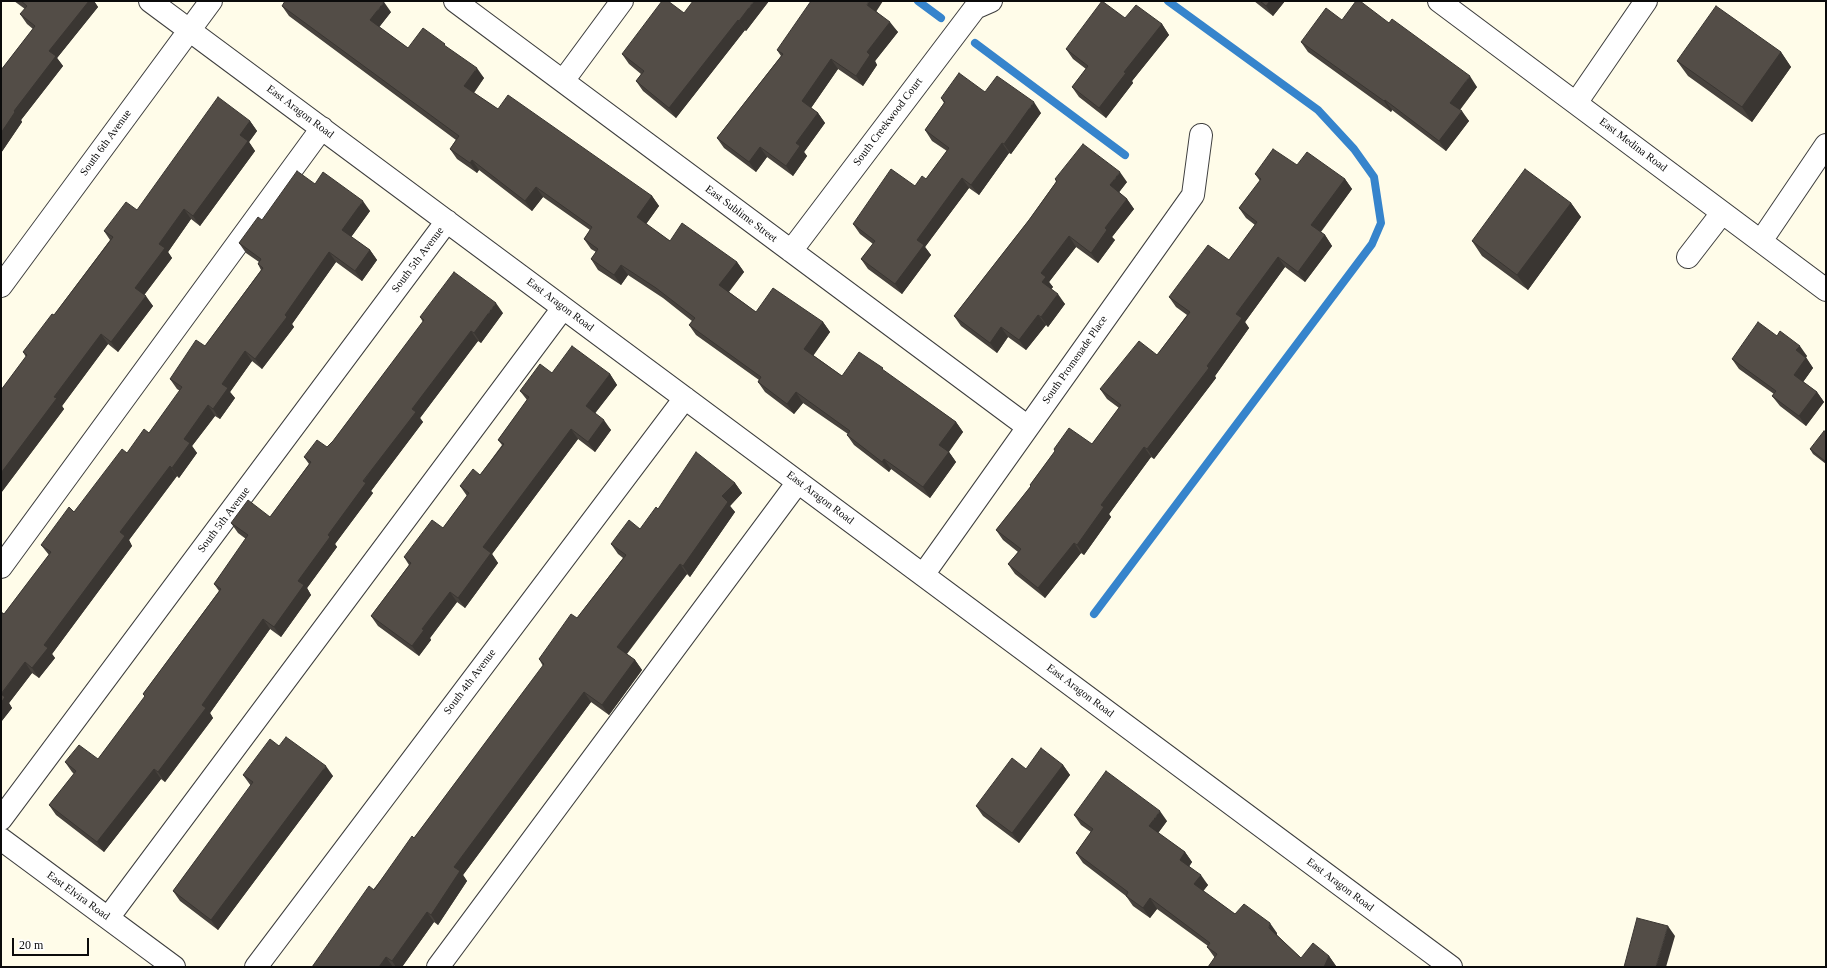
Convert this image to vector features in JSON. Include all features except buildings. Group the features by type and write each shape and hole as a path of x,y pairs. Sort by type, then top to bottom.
{"street":[{"name":"East Aragon Road","path":"150,1 1451,967"},
{"name":"South 6th Avenue","path":"1,286 211,1"},
{"name":"East Sublime Street","path":"455,1 1028,427"},
{"path":"563,81 622,1"},
{"name":"South Creekwood Court","path":"791,251 975,8 992,1"},
{"name":"East Medina Road","path":"1439,1 1826,290"},
{"path":"1576,103 1646,1"},
{"path":"1,567 322,128"},
{"name":"South Promenade Place","path":"923,575 1193,195 1202,135"},
{"path":"1761,241 1826,145"},
{"path":"1688,257 1722,213"},
{"name":"South 5th Avenue","path":"1,819 447,221"},
{"path":"108,918 564,308"},
{"name":"South 4th Avenue","path":"256,967 685,398"},
{"path":"438,967 798,482"},
{"name":"East Elvira Road","path":"1,839 174,967"}],"waterway":[{"path":"918,1 941,18"},
{"path":"1094,614 1372,244 1381,223 1374,177 1354,149 1318,110 1168,1"},
{"path":"975,43 1125,155"}]}
